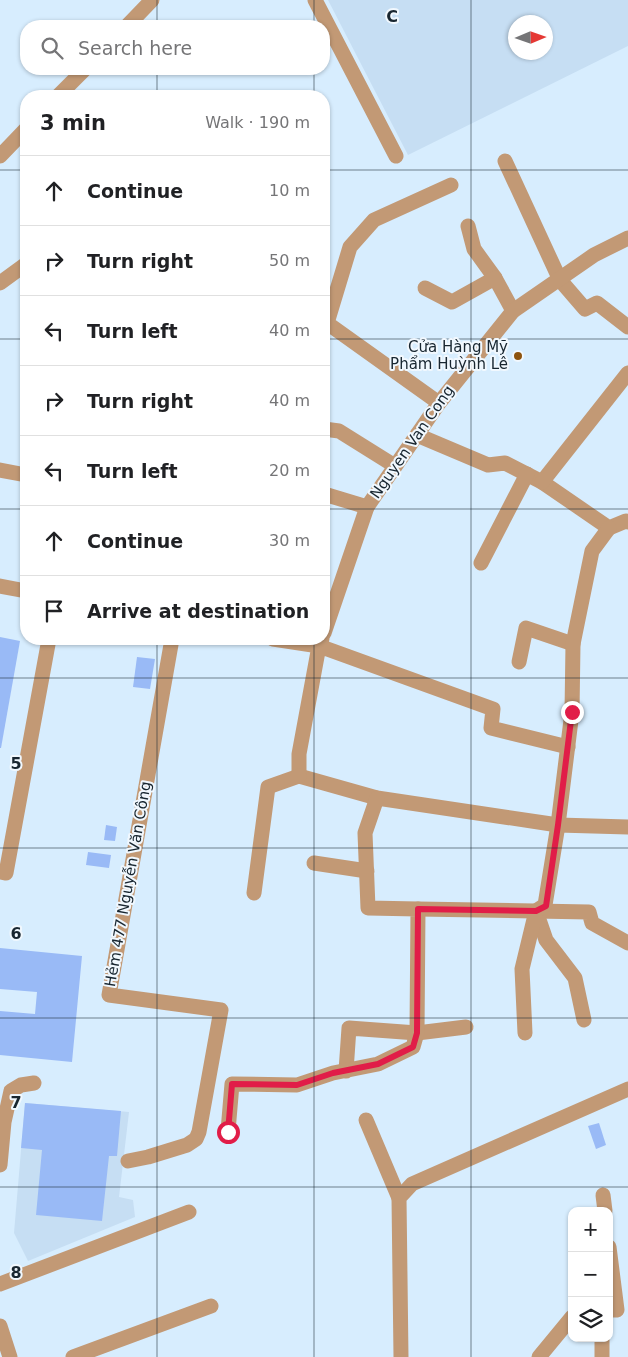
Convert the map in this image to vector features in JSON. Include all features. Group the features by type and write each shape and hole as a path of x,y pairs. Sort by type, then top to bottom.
{"street":[{"path":"132,20 152,0"},
{"path":"315,0 325,20"},
{"path":"330,29 396,156"},
{"path":"66,90 80,75"},
{"path":"0,156 20,135"},
{"path":"506,161 560,280 585,309 596,303 628,327"},
{"path":"330,313 350,247 374,220 451,186"},
{"path":"468,226 474,249 495,278 513,311"},
{"name":"Nguyen Van Cong","path":"330,615 366,507 439,403 513,311 594,256 628,238"},
{"path":"0,283 20,268"},
{"path":"425,288 452,302 495,278"},
{"path":"330,325 439,403"},
{"path":"542,482 628,373"},
{"path":"330,430 339,430 396,466"},
{"path":"417,435 488,465 505,463 542,482 609,528"},
{"path":"0,470 20,474"},
{"path":"481,563 527,474"},
{"path":"330,496 366,507"},
{"path":"524,1033 522,969 536,911 546,906 572,712 573,644 592,551 609,528 627,521"},
{"path":"0,586 20,590"},
{"path":"519,662 526,628 573,644"},
{"path":"330,642 493,709 491,728 568,747"},
{"path":"0,872 6,873 47,645"},
{"name":"Hẻm 477 Nguyễn Văn Công","path":"128,1161 173,1150 196,1139 200,1132 221,1010 109,995 171,645"},
{"name":"Nguyen Van Cong","path":"299,776 299,754 321,645"},
{"path":"254,893 268,787 299,776 378,798 558,825 628,827"},
{"path":"378,798 366,833 368,908 589,912 592,923 628,944"},
{"path":"314,863 367,871"},
{"path":"228,1132 232,1084 297,1085 378,1064 413,1047 417,1033 418,909"},
{"path":"536,911 546,940 575,978 584,1020"},
{"path":"346,1071 349,1028 417,1033 466,1027"},
{"path":"0,1165 2,1122 11,1091 22,1085 34,1084"},
{"path":"399,1198 412,1184 628,1089"},
{"path":"366,1120 399,1198 401,1357"},
{"path":"603,1195 604,1207"},
{"path":"0,1284 189,1212"},
{"path":"610,1252 618,1310"},
{"path":"73,1357 211,1306"},
{"path":"539,1357 568,1322"},
{"path":"0,1326 10,1357"},
{"path":"602,1342 602,1357"}],"shaded area":[{"path":"328,0 628,0 628,46 408,155"},
{"path":"25,1103 129,1112 119,1197 133,1200 135,1217 28,1261 14,1233"}],"building":[{"path":"0,637 20,641 1,748 0,748"},
{"path":"137,657 155,659 150,689 133,687"},
{"path":"106,825 117,827 115,841 104,840"},
{"path":"88,852 111,855 109,868 86,865"},
{"path":"0,948 82,956 72,1062 0,1055 0,1011 35,1014 37,992 0,989"},
{"path":"25,1103 121,1111 117,1156 109,1156 102,1221 36,1215 42,1150 21,1148"},
{"path":"599,1123 606,1145 596,1149 588,1126"}],"place":[{"name":"Cửa Hàng Mỹ Phẩm Huỳnh Lê","path":"518,356"}],"route":[{"path":"228,1132 232,1084 297,1085 333,1073 378,1064 413,1047 417,1033 418,909 536,911 546,906 572,712"}]}
